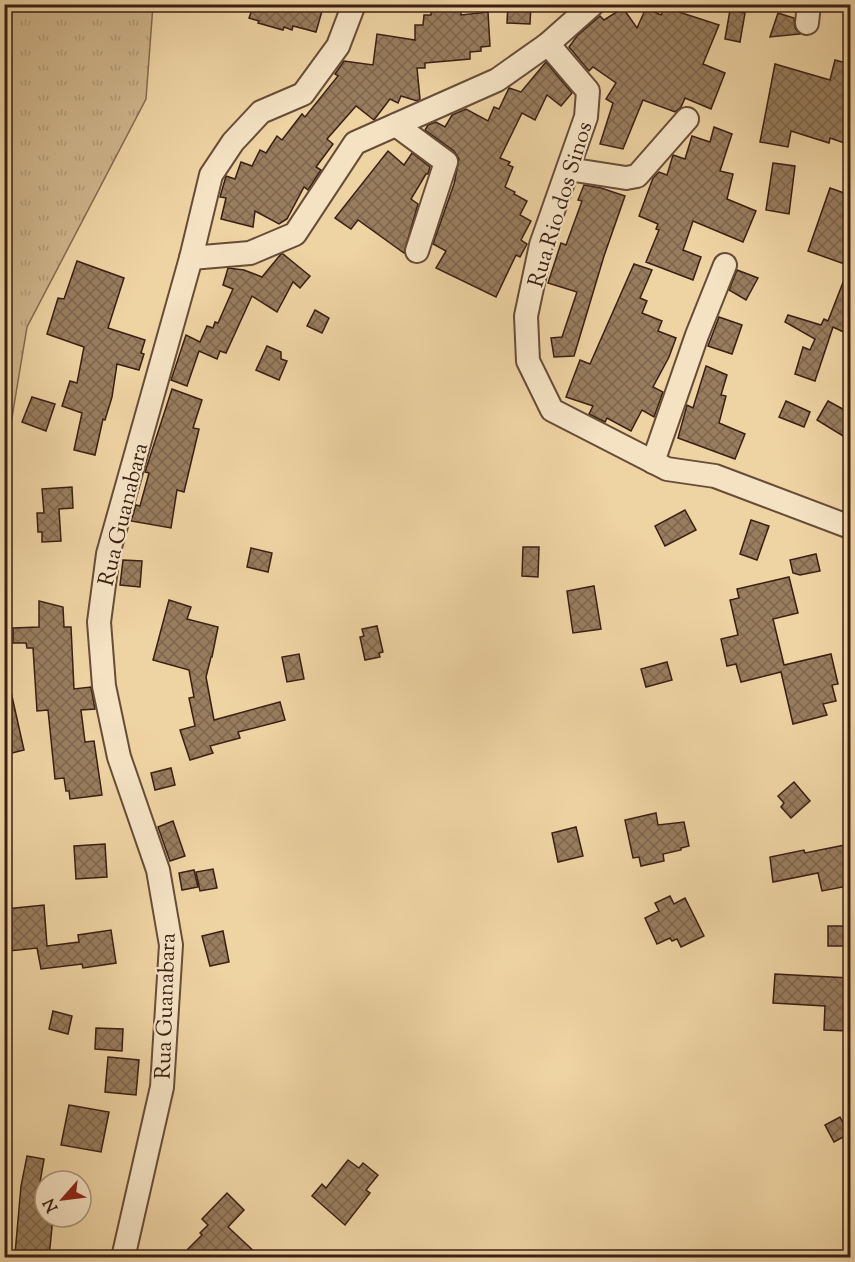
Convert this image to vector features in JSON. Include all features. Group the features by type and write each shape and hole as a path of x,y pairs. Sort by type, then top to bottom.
{"street":[{"name":"Rua Guanabara","path":"123,1257 162,1088 171,945 158,870 119,757 104,686 99,622 108,554 191,258 211,175 233,142 261,112 303,94 338,46 354,4"},
{"path":"191,258 250,253 295,234 355,143 498,80 548,44 593,4"},
{"name":"Rua Rio dos Sinos","path":"548,44 588,91 586,117 541,245 526,316 528,361 552,410 667,469 715,476 850,527"},
{"path":"568,169 626,178 637,176 687,119"},
{"path":"396,125 446,162 417,251"},
{"path":"653,462 697,335 725,265"}],"green space":[{"path":"5,4 153,5 146,99 27,327 5,460"}],"building":[{"path":"254,4 324,4 316,32 293,26 292,30 284,27 283,30 258,23 259,21 249,18"},
{"path":"508,4 531,4 530,24 507,23"},
{"path":"666,4 682,4 679,12 719,25 703,64 725,73 711,109 685,98 681,107 675,112 643,100 623,149 600,144 613,103 606,99 616,83 593,67 589,71 569,47 577,36 600,16 604,20 623,8 637,28 646,8 661,15"},
{"path":"431,6 461,7 461,15 488,12 490,46 481,47 481,51 470,52 470,59 425,63 425,68 417,68 420,99 417,101 401,96 398,103 390,99 374,120 356,106 327,139 333,144 316,167 321,170 308,190 304,187 287,219 279,224 255,211 253,227 221,219 226,198 220,197 226,176 235,179 241,162 252,166 260,150 266,153 277,136 282,140 302,114 305,117 338,76 335,74 344,61 373,65 377,34 415,40 415,25 423,25 424,15 431,15"},
{"path":"730,10 745,13 740,42 725,39"},
{"path":"778,13 794,18 795,28 800,34 770,37"},
{"path":"835,60 850,64 850,145 830,138 829,143 791,131 788,147 760,142 775,64 830,80"},
{"path":"546,62 572,93 561,106 547,95 535,120 522,113 500,158 510,162 508,165 513,167 505,187 527,201 520,215 531,221 521,240 527,244 520,257 516,255 496,297 436,268 446,251 433,244 454,184 459,159 454,151 425,130 428,125 436,122 445,127 452,115 466,109 488,121 494,107 499,109 509,88 521,92"},
{"path":"714,127 732,134 720,171 733,174 727,199 756,211 743,242 693,221 683,250 701,257 693,280 646,262 659,230 656,229 658,224 639,216 653,178 659,172 667,175 673,155 685,159 692,136 710,142"},
{"path":"388,151 404,165 412,153 430,167 428,174 411,199 418,204 404,253 358,220 351,229 335,218"},
{"path":"773,163 795,166 789,214 766,210"},
{"path":"584,185 625,196 574,356 554,357 551,338 562,337 577,292 548,283 561,243 566,245 582,201 578,200"},
{"path":"830,188 847,194 845,201 850,203 850,215 845,230 850,232 850,266 808,251"},
{"path":"281,254 310,276 300,288 293,282 277,312 252,296 226,353 220,351 217,359 199,351 187,386 171,380 186,335 200,342 207,326 213,328 215,322 218,323 233,289 223,285 228,268 244,270 262,277"},
{"path":"77,261 124,278 108,328 145,340 139,370 117,364 112,397 105,420 103,419 95,455 74,450 82,413 62,406 70,381 77,383 84,347 47,334 58,298 64,299"},
{"path":"634,264 652,270 640,298 647,301 642,313 662,321 658,331 676,338 653,387 663,392 654,417 642,410 631,431 607,418 605,422 589,414 593,406 566,397 580,360 590,364"},
{"path":"849,267 850,335 833,327 815,381 795,374 803,347 810,350 815,339 785,322 788,315 821,325 824,319 828,321"},
{"path":"737,270 758,278 746,300 729,290"},
{"path":"315,310 329,318 322,333 307,326"},
{"path":"719,317 742,325 732,354 708,346"},
{"path":"267,346 281,352 281,359 287,361 279,380 256,370"},
{"path":"706,366 727,375 721,395 726,396 719,423 745,434 735,459 678,438 687,405 693,408"},
{"path":"172,389 202,400 193,428 199,429 184,492 177,490 171,528 131,521 136,505 140,506 149,473 145,472"},
{"path":"32,397 55,404 46,431 22,422"},
{"path":"786,401 810,412 804,427 779,417"},
{"path":"828,401 850,413 850,424 843,436 817,420"},
{"path":"72,487 73,508 59,509 61,541 42,542 42,532 38,532 37,513 44,513 42,489"},
{"path":"685,510 696,530 665,546 655,526"},
{"path":"751,520 769,526 757,560 740,554"},
{"path":"523,547 539,547 538,577 522,576"},
{"path":"251,548 272,553 268,572 247,567"},
{"path":"816,554 820,571 800,575 793,573 790,560"},
{"path":"123,560 142,561 140,587 120,585"},
{"path":"789,577 798,613 773,619 784,665 831,654 838,684 832,685 836,701 823,704 827,715 793,724 781,672 741,682 736,664 727,666 721,639 738,635 730,600 739,598 737,589"},
{"path":"594,586 601,629 573,633 567,591"},
{"path":"169,600 191,607 187,619 218,627 206,677 214,720 280,702 285,720 238,732 240,738 210,746 213,753 190,760 180,730 195,726 189,698 194,697 189,670 153,660"},
{"path":"39,601 63,607 64,627 71,627 74,689 91,687 95,709 81,710 85,742 94,741 102,795 70,799 64,778 55,779 48,710 37,711 33,648 27,648 26,643 13,643 13,628 39,627"},
{"path":"377,626 383,652 379,653 380,657 365,660 360,637 364,636 362,629"},
{"path":"299,654 304,679 287,682 282,657"},
{"path":"667,662 672,680 646,687 641,669"},
{"path":"11,692 24,750 4,755 4,693"},
{"path":"171,768 175,785 155,790 151,773"},
{"path":"794,782 810,801 791,818 781,807 784,803 778,796"},
{"path":"656,813 658,825 684,822 689,846 663,854 664,861 641,866 639,857 633,858 625,820"},
{"path":"173,821 185,856 170,861 158,827"},
{"path":"576,827 583,856 558,862 552,833"},
{"path":"105,844 107,877 76,879 74,846"},
{"path":"850,844 850,867 844,868 848,886 822,891 818,873 773,882 770,857"},
{"path":"213,869 217,888 200,891 196,872"},
{"path":"194,870 198,887 182,890 179,873"},
{"path":"670,896 674,904 685,898 704,936 681,947 677,939 672,941 670,938 657,944 645,918 659,911 655,903"},
{"path":"44,905 47,946 79,942 78,935 111,930 116,963 83,968 82,964 41,969 37,948 9,951 6,909"},
{"path":"828,926 846,926 846,946 828,946"},
{"path":"223,931 229,962 210,966 202,936"},
{"path":"775,974 850,978 850,1031 824,1030 825,1006 773,1003"},
{"path":"53,1011 72,1016 68,1034 49,1029"},
{"path":"96,1028 123,1029 122,1051 95,1049"},
{"path":"108,1057 139,1060 136,1095 105,1092"},
{"path":"69,1105 109,1112 101,1152 61,1145"},
{"path":"840,1117 849,1134 834,1142 825,1125"},
{"path":"27,1156 44,1159 42,1169 33,1169 33,1229 52,1229 49,1257 15,1254 21,1186"},
{"path":"348,1160 359,1168 363,1163 378,1175 366,1190 370,1193 345,1225 312,1196 322,1184 326,1188"},
{"path":"227,1193 244,1210 228,1227 260,1257 180,1257 202,1235 200,1233 208,1225 202,1219"}]}
